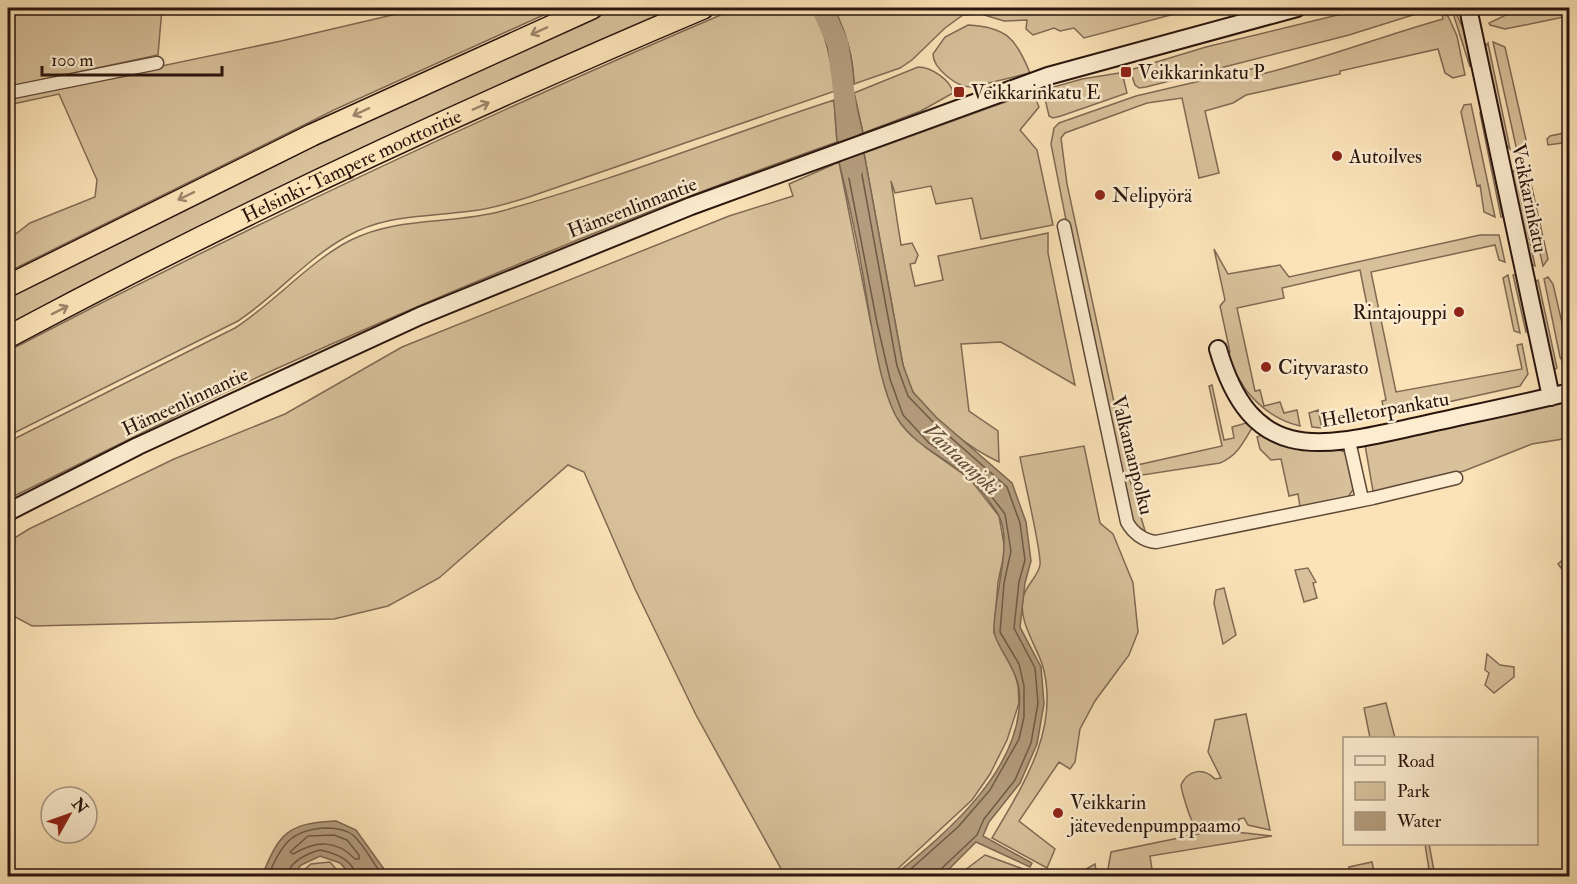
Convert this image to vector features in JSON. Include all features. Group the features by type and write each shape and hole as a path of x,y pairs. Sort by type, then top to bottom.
{"highway":[{"path":"8,286 312,135 592,8"},
{"name":"Helsinki-Tampere moottoritie","path":"8,337 310,185 552,73 703,8"}],"main road":[{"name":"Hämeenlinnantie","path":"8,512 189,422 420,316 577,250 1048,76 1297,8"},
{"name":"Veikkarinkatu","path":"1468,8 1551,397"},
{"name":"Helletorpankatu","path":"1218,349 1227,382 1237,399 1255,420 1295,440 1324,443 1349,441 1569,392"}],"street":[{"path":"8,93 157,63"},
{"name":"Valkamanpolku","path":"1064,226 1105,426 1131,529 1148,541 1156,542 1456,478"},
{"path":"1349,441 1362,499"}],"green space":[{"path":"8,8 162,8 158,55 8,87"},
{"path":"422,8 559,8 336,109 8,272 8,240 30,223 95,197 97,180 59,94 8,105 8,98 281,41"},
{"path":"617,8 679,8 138,258 8,325 8,297 158,220 310,147 462,76"},
{"path":"737,8 811,8 825,37 835,91 508,204 478,210 391,220 361,230 331,246 238,321 8,436 8,351 369,172 552,88"},
{"path":"834,8 1197,8 1084,38 1074,28 1060,31 1054,28 1033,35 1026,29 1027,20 1004,21 981,14 963,15 900,68 854,84 848,45"},
{"path":"1366,8 1435,8 1349,35 1146,87 1139,88 1135,85 1130,70 1206,47"},
{"path":"1511,8 1531,8 1534,11 1569,8 1569,16 1505,29 1490,25 1489,23 1506,15"},
{"path":"1455,11 1466,35 1470,67 1453,13"},
{"path":"1442,14 1448,16 1457,36 1465,75 1453,78 1445,73 1438,49 1246,95 1233,103 1205,111 1219,173 1199,178 1182,98 1147,103 1065,133 1061,138 1067,184 1128,467 1222,446 1209,386 1212,385 1224,440 1234,438 1232,427 1246,423 1252,428 1235,453 1220,463 1129,477 1146,534 1133,526 1079,286 1051,144 1054,128 1059,123 1136,96 1255,68 1262,74 1443,19"},
{"path":"968,25 992,28 1008,37 1020,51 1030,73 972,87 960,84 947,76 937,66 933,54 945,37"},
{"path":"1493,42 1505,47 1526,140 1525,146 1517,151"},
{"path":"1488,43 1510,149 1505,144 1485,47"},
{"path":"918,67 929,69 940,75 949,83 953,93 921,111 863,133 854,93"},
{"path":"1119,73 1123,77 1127,93 1061,116 1053,118 1049,116 1043,90 1082,79"},
{"path":"1033,92 1039,107 1020,130 1037,150 1053,225 981,239 972,198 936,204 931,186 895,193 891,181 901,245 912,243 918,255 915,263 910,264 915,286 943,280 938,256 1048,233 1048,253 1075,385 1001,342 961,344 969,411 998,431 999,462 964,441 940,422 920,402 910,386 903,365 864,153"},
{"path":"834,100 837,142 550,251 409,310 236,387 8,499 8,442 235,328 321,259 351,240 388,227 483,215 544,199"},
{"path":"1471,104 1495,217 1484,212 1480,185 1477,186 1461,112 1464,105"},
{"path":"1480,113 1482,113 1503,217 1501,217"},
{"path":"1569,132 1569,142 1548,145 1547,139 1550,136"},
{"path":"839,162 871,324 925,447 970,479 999,516 1005,550 998,582 994,633 1013,666 1018,686 1019,703 1007,740 990,774 972,800 890,876 785,876 696,715 635,589 584,472 568,465 439,578 388,606 334,619 32,626 8,613 8,542 29,529 174,459 285,414 402,347 729,216 793,196 789,184"},
{"path":"1520,166 1527,166 1548,259 1543,266"},
{"path":"1515,169 1535,266 1531,264 1512,174"},
{"path":"1480,235 1499,235 1505,262 1499,260 1495,245 1371,272 1396,392 1522,369 1517,345 1522,344 1528,374 1520,386 1385,416 1382,401 1386,400 1360,270 1282,288 1284,298 1237,308 1255,391 1260,390 1264,406 1280,402 1284,413 1297,410 1300,426 1277,417 1264,408 1251,397 1237,375 1229,368 1226,353 1230,352 1220,306 1225,300 1214,249 1228,274 1280,265 1289,277"},
{"path":"1508,275 1520,333 1514,331 1503,278"},
{"path":"1513,275 1517,275 1529,329 1526,332"},
{"path":"1548,277 1553,284 1569,353 1569,373 1560,357 1544,279"},
{"path":"1538,280 1557,368 1554,370 1535,282"},
{"path":"1568,401 1569,438 1532,444 1464,471 1376,493 1373,491 1365,445"},
{"path":"1318,410 1322,428 1312,427 1309,413"},
{"path":"1262,435 1301,450 1336,449 1345,452 1354,488 1348,497 1300,507 1298,494 1289,496 1281,459 1271,460 1260,449 1257,437"},
{"path":"1084,446 1100,523 1113,534 1133,583 1138,632 1129,655 1095,701 1080,729 1075,762 1070,769 1059,762 1019,821 1055,849 1047,868 992,838 1026,778 1042,735 1046,713 1047,690 1043,667 1026,625 1022,607 1024,594 1037,574 1040,558 1020,457"},
{"path":"1569,554 1569,578 1558,564"},
{"path":"1308,568 1316,582 1313,583 1317,598 1304,602 1295,570"},
{"path":"1224,588 1236,635 1223,644 1214,603 1216,590"},
{"path":"1487,654 1500,665 1514,667 1514,677 1494,693 1485,685 1489,673 1485,670"},
{"path":"1386,703 1395,737 1370,737 1364,708"},
{"path":"1246,714 1270,830 1248,825 1244,818 1239,819 1238,823 1195,826 1186,806 1181,785 1188,776 1196,772 1206,773 1215,779 1221,778 1208,752 1215,720"},
{"path":"1227,831 1272,836 1150,856 1153,876 1111,876 1108,869 1111,852 1198,834"},
{"path":"1425,845 1429,845 1435,876 1430,876"},
{"path":"985,855 1042,876 957,876"},
{"path":"330,862 342,876 297,876 311,864"},
{"path":"1372,862 1375,876 1347,876 1349,867"},
{"path":"1095,864 1097,876 1074,876"}],"water":[{"path":"811,8 834,8 848,44 854,84 835,91 825,37"},
{"path":"854,93 863,133 837,142 834,100"},
{"path":"864,153 903,365 913,392 936,417 1012,483 1026,522 1031,561 1025,583 1020,627 1041,667 1044,704 1037,744 1020,783 989,822 983,836 1032,863 1030,867 976,842 942,876 893,876 959,818 997,770 1010,744 1018,717 1019,688 1014,672 994,631 1004,554 1002,525 998,514 970,479 904,428 890,403 884,385 839,162"},
{"path":"336,821 356,830 389,876 352,876 340,863 320,856 301,865 292,876 262,876 274,850 287,833 307,824"}],"waterway":[{"name":"Vantaanjoki","path":"822,8 838,44 853,168"}],"place":[{"name":"Veikkarinkatu P","path":"1126,72"},
{"name":"Veikkarinkatu E","path":"959,92"},
{"name":"Autoilves","path":"1337,156"},
{"name":"Nelipyörä","path":"1100,195"},
{"name":"Rintajouppi","path":"1459,312"},
{"name":"Cityvarasto","path":"1266,367"},
{"name":"Veikkarin jätevedenpumppaamo","path":"1058,813"}]}
